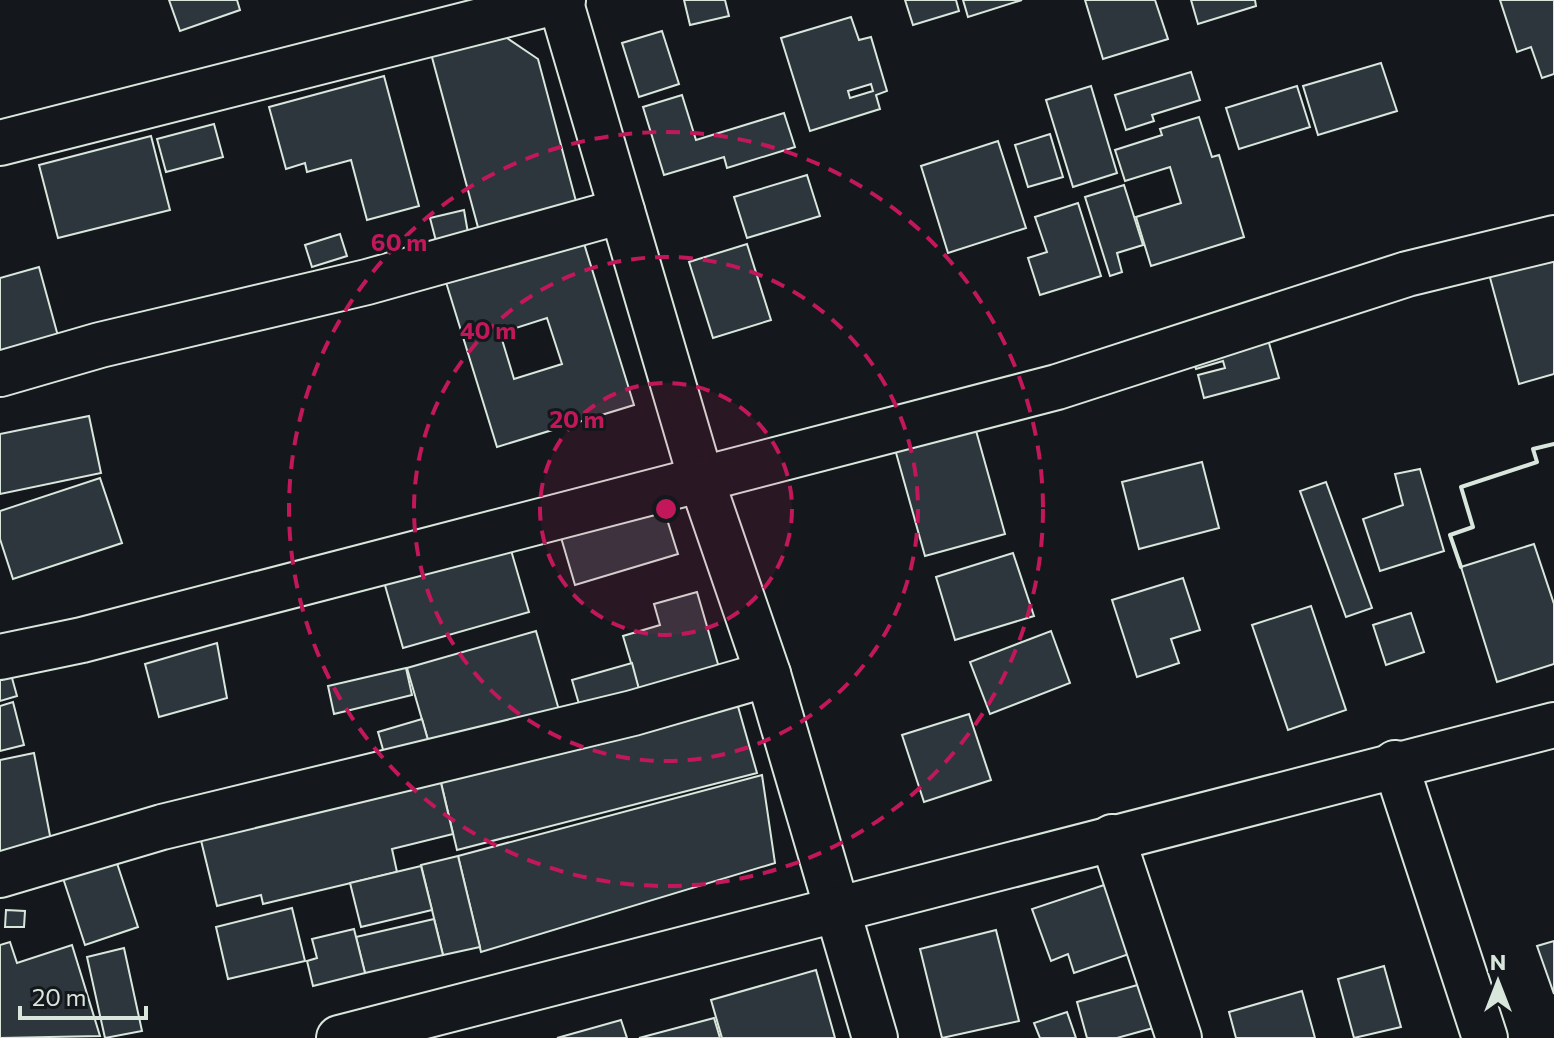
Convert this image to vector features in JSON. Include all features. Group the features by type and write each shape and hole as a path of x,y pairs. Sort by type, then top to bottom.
{"street":[{"path":"0,143 561,0 701,479 768,674 875,1038"},
{"path":"0,374 100,345 367,282 622,211"},
{"path":"0,657 82,640 1057,387 1407,274 1554,238"},
{"path":"0,875 162,827 633,713 768,674"},
{"path":"339,1038 391,1032 1112,837 1554,725"},
{"path":"1395,763 1485,1038"},
{"path":"1112,837 1179,1038"}],"building":[{"path":"169,0 237,0 240,10 180,31"},
{"path":"684,0 725,0 729,16 690,25"},
{"path":"905,0 956,0 959,11 913,25"},
{"path":"963,0 1022,0 968,17"},
{"path":"1085,0 1155,0 1168,39 1103,59"},
{"path":"1191,0 1255,0 1256,6 1198,24"},
{"path":"1500,0 1554,0 1554,74 1542,78 1531,47 1517,52"},
{"path":"851,17 859,40 871,37 887,91 876,95 880,109 810,131 781,38","holes":["871,84 873,91 850,98 848,91"]},
{"path":"662,31 679,84 639,97 622,43"},
{"path":"498,32 538,59 577,205 479,231 430,50"},
{"path":"1381,63 1397,111 1318,135 1303,86"},
{"path":"1191,72 1200,100 1152,115 1154,121 1126,130 1115,95"},
{"path":"384,76 419,206 367,220 351,160 307,172 305,163 286,169 269,107"},
{"path":"1091,86 1117,173 1073,187 1046,100"},
{"path":"1297,86 1310,127 1239,149 1226,108"},
{"path":"682,95 696,140 784,113 795,147 727,168 724,157 664,175 643,107"},
{"path":"1199,117 1212,157 1219,155 1244,237 1151,266 1136,217 1181,203 1170,167 1125,181 1115,150 1162,135 1160,129"},
{"path":"214,124 223,157 166,172 157,139"},
{"path":"1050,134 1063,177 1028,187 1015,145"},
{"path":"151,136 170,210 58,238 39,165"},
{"path":"998,141 1026,228 948,253 921,166"},
{"path":"807,175 820,216 747,238 734,197"},
{"path":"1124,185 1143,245 1117,253 1122,272 1110,276 1085,197"},
{"path":"1078,203 1101,276 1040,295 1028,258 1047,252 1035,217"},
{"path":"464,210 468,233 436,241 430,218"},
{"path":"340,234 347,256 312,267 305,245"},
{"path":"582,237 634,405 497,447 445,279","holes":["547,318 562,364 514,379 500,333"]},
{"path":"747,244 771,320 713,338 689,262"},
{"path":"1554,256 1554,374 1519,384 1489,274"},
{"path":"39,267 61,347 0,363 0,278"},
{"path":"1267,336 1279,378 1204,398 1198,375 1225,368 1223,361 1196,369 1192,356"},
{"path":"89,416 101,473 0,494 0,434"},
{"path":"973,420 1005,534 925,556 893,442"},
{"path":"1202,462 1219,528 1139,549 1122,482"},
{"path":"1420,469 1444,551 1380,571 1363,519 1403,505 1395,474"},
{"path":"100,478 122,543 13,579 0,539 0,511"},
{"path":"1326,482 1372,608 1346,617 1300,491"},
{"path":"659,494 678,554 575,585 557,524"},
{"path":"508,540 529,612 403,648 382,575"},
{"path":"1534,544 1554,604 1554,664 1497,682 1461,567"},
{"path":"1013,553 1034,616 955,640 936,577"},
{"path":"1183,578 1200,630 1171,639 1179,663 1137,677 1112,600"},
{"path":"697,592 720,671 640,693 623,636 660,625 654,604"},
{"path":"1311,606 1346,710 1288,730 1252,625"},
{"path":"1411,613 1424,652 1386,665 1373,625"},
{"path":"536,631 559,710 430,747 407,668"},
{"path":"1051,631 1070,683 990,714 970,662"},
{"path":"217,643 227,698 159,717 145,664"},
{"path":"7,660 17,696 0,701 0,662"},
{"path":"632,663 640,693 581,711 572,680"},
{"path":"406,668 412,695 334,714 328,686"},
{"path":"735,696 757,773 457,850 437,766"},
{"path":"13,702 24,745 0,751 0,706"},
{"path":"969,714 991,780 924,802 902,735"},
{"path":"422,719 430,747 386,760 378,732"},
{"path":"34,753 53,851 0,861 0,760"},
{"path":"437,766 453,834 392,849 397,872 263,904 261,895 217,906 197,824"},
{"path":"762,775 775,863 481,952 458,856"},
{"path":"114,854 138,927 85,945 61,872"},
{"path":"458,856 480,947 443,955 421,865"},
{"path":"421,866 432,910 361,927 350,883"},
{"path":"1110,883 1135,952 1074,973 1068,954 1051,961 1032,909"},
{"path":"292,908 305,961 228,979 216,927"},
{"path":"6,910 25,911 24,927 5,927"},
{"path":"434,919 443,955 365,973 356,937"},
{"path":"354,929 365,973 313,986 307,961 317,958 312,939"},
{"path":"996,930 1019,1021 942,1038 920,949"},
{"path":"1554,941 1554,994 1537,946"},
{"path":"10,942 17,963 72,945 100,1036 0,1038 0,945"},
{"path":"124,948 142,1031 105,1038 87,957"},
{"path":"1384,966 1401,1027 1354,1038 1338,979"},
{"path":"816,970 835,1038 722,1038 711,1000"},
{"path":"1141,984 1153,1028 1117,1038 1087,1038 1077,1002"},
{"path":"1302,991 1315,1038 1236,1038 1229,1012"},
{"path":"1067,1012 1076,1038 1040,1038 1034,1023"},
{"path":"714,1018 720,1038 639,1038"},
{"path":"621,1020 627,1038 557,1038"}],"wall":[{"path":"1461,567 1450,535 1473,527 1461,487 1537,462 1533,449 1554,444"}]}
